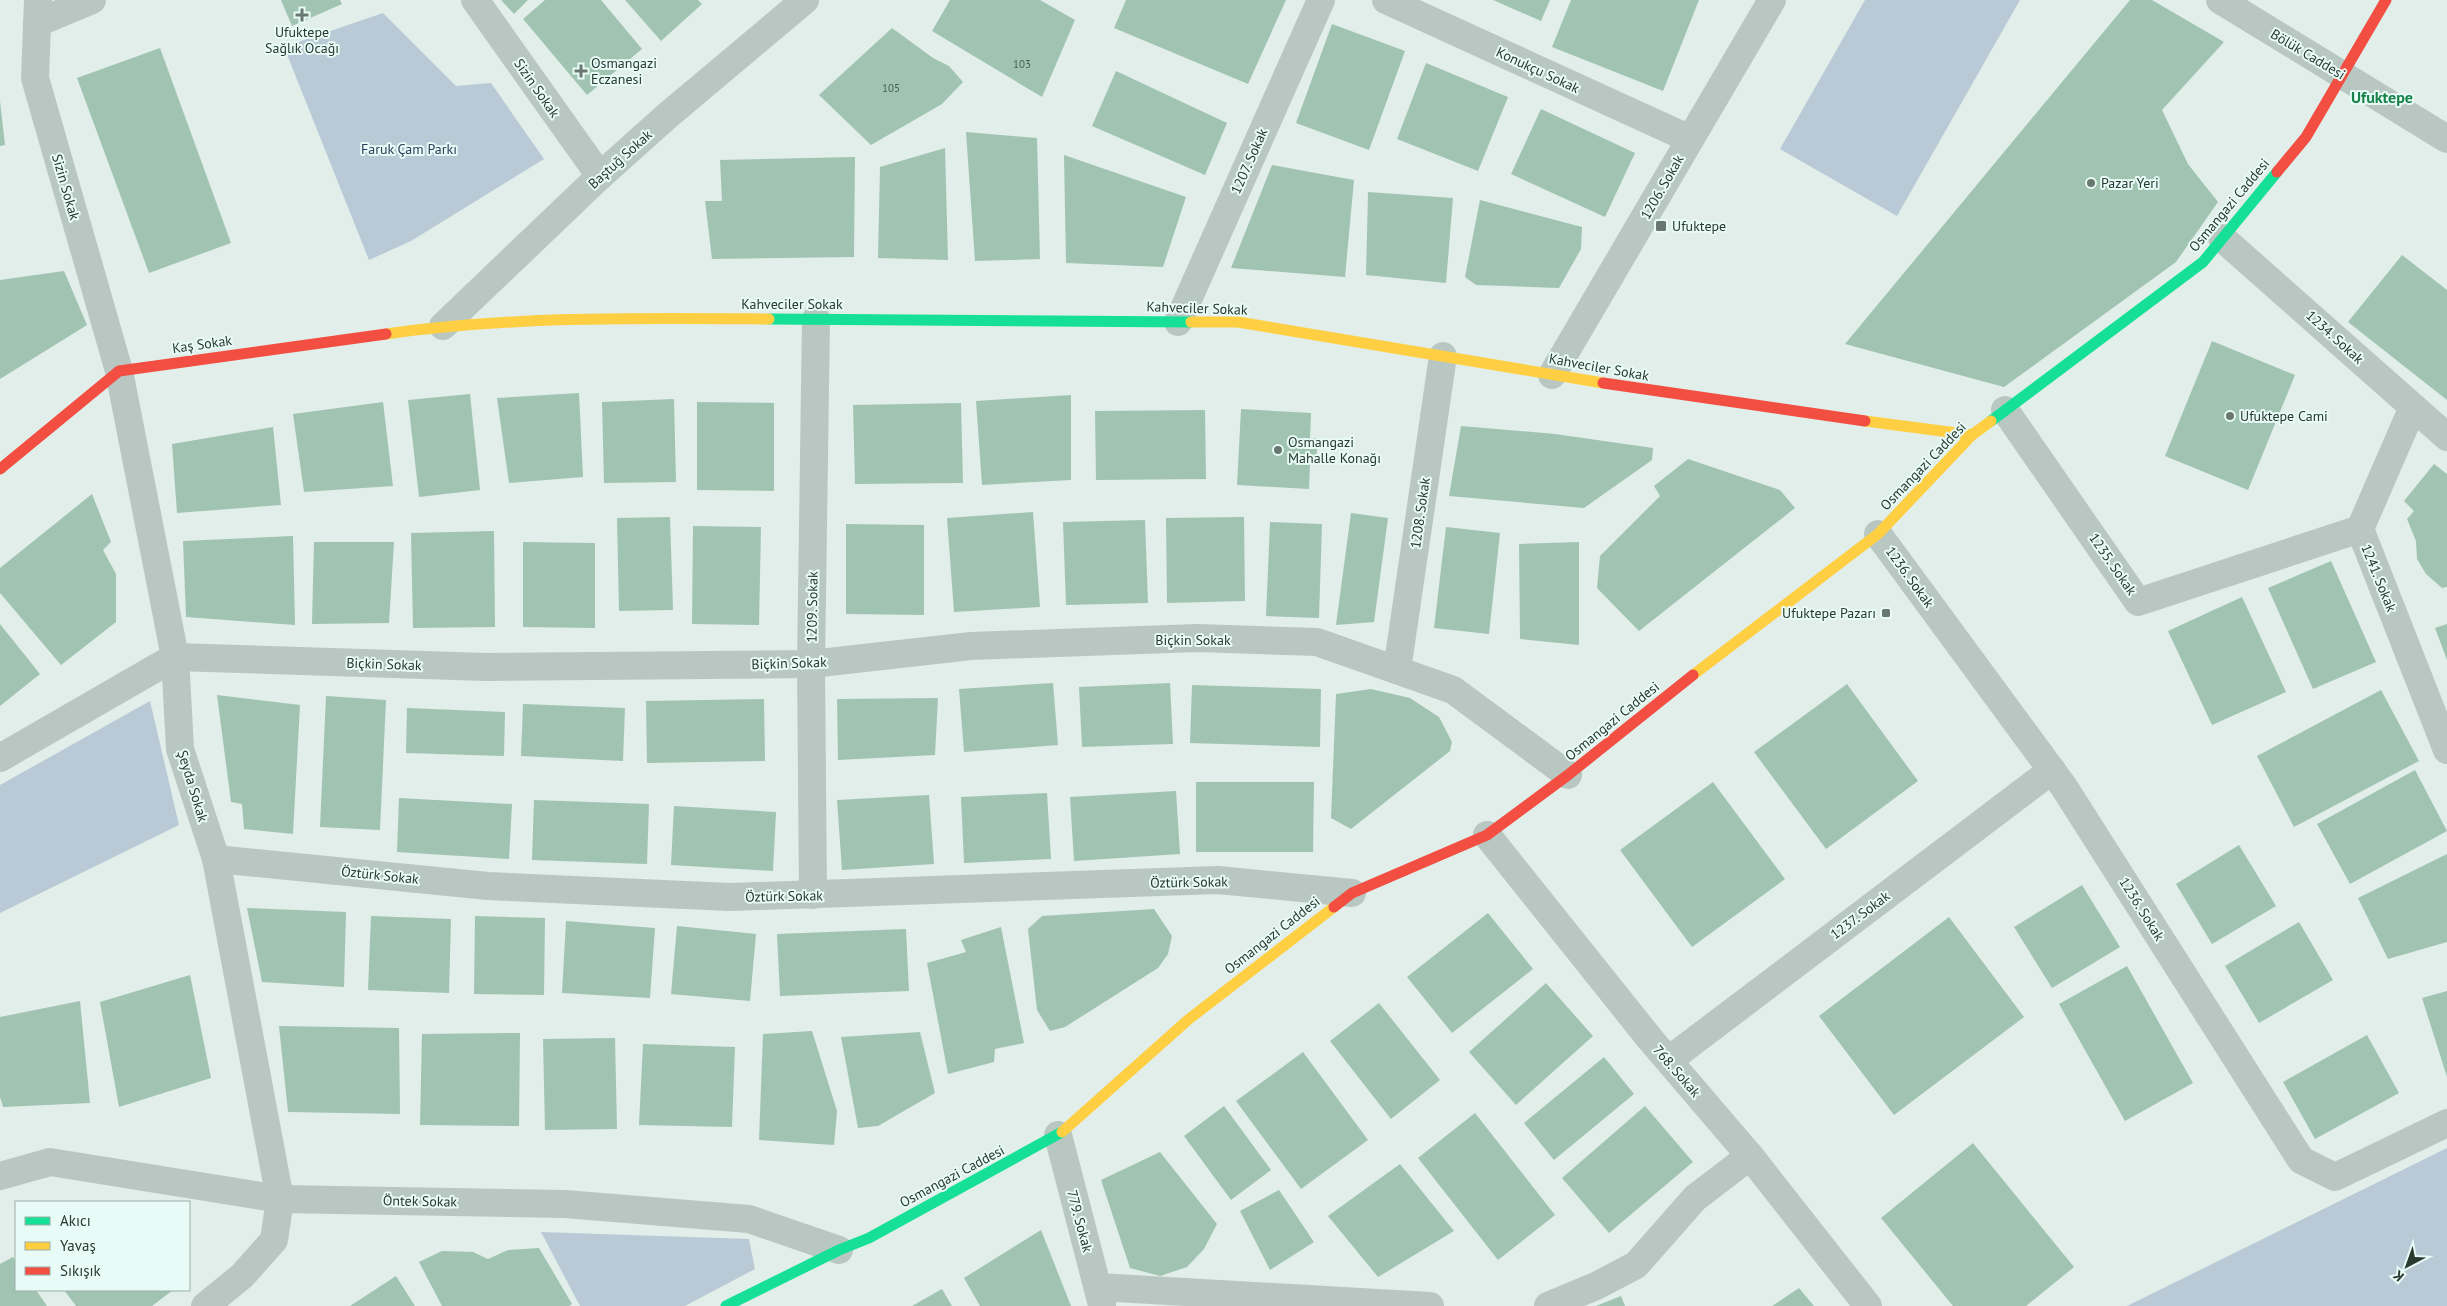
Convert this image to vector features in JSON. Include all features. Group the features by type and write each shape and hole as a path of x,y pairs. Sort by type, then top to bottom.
{"main road":[{"name":"Osmangazi Caddesi","path":"726,1306 839,1250 869,1238 1058,1135 1189,1019 1352,893 1487,835 1568,775 1728,647 1878,534 1972,435 2203,262 2306,137 2386,0"},
{"name":"Kahveciler Sokak","path":"443,326 641,318 1238,322 1675,395 1972,435"},
{"name":"Kaş Sokak","path":"119,371 443,326"},
{"path":"0,469 119,371"}],"street":[{"path":"38,11 92,0"},
{"name":"Sizin Sokak","path":"475,0 600,176"},
{"name":"Baştuğ Sokak","path":"443,326 600,176 667,116 805,0"},
{"name":"1207. Sokak","path":"1178,322 1321,0"},
{"name":"Konukçu Sokak","path":"1386,0 1690,139"},
{"name":"1206. Sokak","path":"1552,374 1772,0"},
{"name":"Bölük Caddesi","path":"2220,0 2447,139"},
{"name":"Sizin Sokak","path":"38,11 35,78 119,371"},
{"name":"1234. Sokak","path":"2222,238 2447,437"},
{"name":"1209. Sokak","path":"813,895 811,664 816,319"},
{"name":"1208. Sokak","path":"1397,670 1443,356"},
{"name":"Şeyda Sokak","path":"119,371 175,657 180,749 216,860 280,1199 274,1240 242,1276 205,1306"},
{"name":"1241. Sokak","path":"2414,407 2360,529 2447,750"},
{"name":"1235. Sokak","path":"2005,410 2138,602 2360,529"},
{"name":"1236. Sokak","path":"1878,534 2052,770 2301,1160 2335,1177 2447,1123"},
{"name":"Biçkin Sokak","path":"175,657 486,667 811,664 971,646 1197,638 1317,642 1453,690 1568,775"},
{"path":"0,758 175,657"},
{"name":"1237. Sokak","path":"1669,1060 2052,770"},
{"name":"768. Sokak","path":"1487,835 1650,1039 1750,1156 1868,1306"},
{"name":"Öztürk Sokak","path":"216,860 488,886 730,897 1218,880 1352,893"},
{"name":"779. Sokak","path":"1058,1135 1100,1296"},
{"path":"1548,1306 1596,1286 1636,1265 1695,1198 1750,1156"},
{"name":"Öntek Sokak","path":"0,1176 50,1162 280,1199 565,1204 750,1219 839,1250"},
{"path":"1100,1296 1430,1306"}],"green space":[{"path":"1865,0 2020,0 1897,216 1780,149"},
{"name":"Faruk Çam Parkı","path":"383,13 456,86 491,83 544,159 411,241 369,260 284,47"},
{"path":"150,701 179,825 0,913 0,785"},
{"path":"2447,1148 2447,1306 2127,1306"},
{"path":"541,1232 749,1239 755,1269 685,1306 580,1306"}],"building":[{"name":"Ufuktepe Sağlık Ocağı","path":"281,0 340,0 342,4 292,26"},
{"path":"501,0 528,0 514,14"},
{"path":"545,0 601,0 642,49 587,95 523,19"},
{"path":"625,0 698,0 702,4 661,41"},
{"path":"950,0 1040,0 1075,20 1042,97 932,31"},
{"path":"1126,0 1286,0 1248,84 1114,28"},
{"path":"1493,0 1550,0 1541,21"},
{"path":"1571,0 1699,0 1663,91 1552,47"},
{"name":"Pazar Yeri","path":"2130,0 2152,0 2224,42 2162,110 2188,164 2218,202 2176,262 2004,387 1845,344"},
{"path":"1332,24 1405,51 1369,150 1296,123"},
{"path":"892,28 933,58 949,66 963,82 942,104 871,145 819,95"},
{"path":"160,48 231,243 149,273 77,78"},
{"path":"1426,63 1508,97 1478,171 1397,139"},
{"path":"1116,71 1227,123 1205,175 1092,126"},
{"path":"0,101 5,145 0,146"},
{"path":"1541,109 1635,153 1605,217 1511,174"},
{"path":"966,132 1037,138 1040,259 975,261"},
{"path":"945,148 948,260 878,258 880,167"},
{"path":"1064,155 1186,197 1163,267 1066,263"},
{"path":"855,157 854,257 712,259 705,201 722,201 720,160"},
{"path":"1272,165 1354,180 1345,277 1231,268"},
{"path":"1368,192 1453,198 1446,283 1366,275"},
{"path":"1480,200 1582,227 1581,249 1559,288 1476,285 1465,277"},
{"path":"2402,255 2447,290 2447,400 2348,322"},
{"path":"64,271 87,325 0,379 0,280"},
{"name":"Ufuktepe Cami","path":"2212,341 2295,375 2248,490 2165,456"},
{"path":"579,393 583,477 509,483 497,398"},
{"path":"470,394 480,490 419,497 408,400"},
{"path":"1071,395 1071,480 982,485 976,401"},
{"path":"674,399 676,482 604,483 602,402"},
{"path":"383,402 393,486 304,492 293,414"},
{"path":"697,402 774,403 774,491 697,490"},
{"path":"961,403 963,483 855,484 853,405"},
{"name":"Osmangazi Mahalle Konağı","path":"1241,409 1311,413 1310,438 1318,438 1316,462 1310,464 1309,489 1237,485"},
{"path":"1205,410 1206,479 1096,480 1095,411"},
{"path":"1461,426 1555,434 1653,448 1652,460 1584,508 1449,496"},
{"path":"273,427 281,505 177,513 172,444"},
{"path":"1688,459 1780,490 1795,508 1639,631 1597,588 1600,556 1660,496 1654,486"},
{"path":"2434,464 2447,474 2447,587 2442,588 2426,574 2417,559 2416,541 2407,519 2414,511 2404,501"},
{"path":"92,494 111,542 103,550 116,574 116,622 61,665 0,593 0,568"},
{"path":"1033,512 1040,607 954,612 947,518"},
{"path":"1351,513 1388,518 1374,622 1336,625"},
{"path":"670,517 673,610 619,611 617,518"},
{"path":"1244,517 1245,601 1167,603 1166,518"},
{"path":"1145,520 1148,603 1066,605 1063,522"},
{"path":"1270,522 1322,524 1319,618 1266,616"},
{"path":"846,524 924,525 924,615 846,614"},
{"path":"693,526 761,527 759,625 692,624"},
{"path":"1446,527 1500,533 1489,634 1434,628"},
{"path":"494,531 495,627 413,628 411,533"},
{"path":"293,536 295,625 186,617 183,541"},
{"path":"314,542 394,542 389,623 312,624"},
{"path":"523,542 595,543 595,628 523,627"},
{"path":"1579,542 1579,645 1520,639 1519,544"},
{"path":"2331,561 2376,662 2313,689 2268,588"},
{"path":"2242,597 2286,692 2212,725 2168,631"},
{"path":"0,624 40,674 0,706"},
{"path":"2447,624 2447,660 2435,628"},
{"path":"1053,683 1058,745 964,752 959,689"},
{"path":"1170,683 1173,744 1082,747 1079,687"},
{"path":"1847,684 1918,781 1826,849 1754,752"},
{"path":"1192,685 1321,689 1320,747 1190,743"},
{"path":"1371,689 1410,698 1439,717 1452,742 1450,751 1351,829 1331,818 1336,694"},
{"path":"2381,690 2419,761 2294,827 2257,756"},
{"path":"217,695 300,705 293,834 244,829 242,804 231,802"},
{"path":"326,696 386,700 380,830 320,827"},
{"path":"938,698 935,755 838,760 837,699"},
{"path":"764,699 765,761 647,763 646,701"},
{"path":"523,704 625,708 623,761 521,756"},
{"path":"407,708 505,712 504,756 406,753"},
{"path":"2415,770 2447,831 2350,884 2317,824"},
{"path":"1196,782 1314,782 1313,852 1196,852"},
{"path":"1713,782 1785,879 1692,947 1620,850"},
{"path":"1176,791 1180,854 1074,861 1070,797"},
{"path":"1047,793 1051,859 964,863 961,797"},
{"path":"929,795 934,864 842,870 837,800"},
{"path":"399,798 512,804 509,859 397,852"},
{"path":"534,800 649,804 647,864 532,860"},
{"path":"674,806 776,812 773,871 671,865"},
{"path":"2239,845 2276,906 2212,944 2176,884"},
{"path":"2447,854 2447,942 2388,959 2358,898"},
{"path":"2082,885 2120,947 2052,988 2014,927"},
{"path":"247,908 346,912 344,987 262,982"},
{"path":"1154,909 1172,936 1168,954 1158,968 1065,1027 1050,1031 1037,1010 1028,929 1042,916"},
{"path":"1488,913 1533,969 1452,1033 1407,977"},
{"path":"371,916 451,919 449,993 368,990"},
{"path":"475,916 545,918 544,995 474,994"},
{"path":"1949,917 2024,1017 1894,1115 1819,1016"},
{"path":"566,921 655,928 650,998 562,993"},
{"path":"2299,922 2333,980 2259,1023 2225,966"},
{"path":"677,926 756,934 750,1001 671,994"},
{"path":"1001,927 1024,1043 995,1049 994,1062 948,1074 927,963 966,952 961,940"},
{"path":"906,929 909,991 780,996 777,934"},
{"path":"2127,966 2193,1083 2125,1121 2059,1004"},
{"path":"190,975 211,1078 119,1107 100,1002"},
{"path":"1546,983 1593,1036 1516,1105 1469,1052"},
{"path":"2447,991 2447,1077 2422,998"},
{"path":"80,1001 90,1103 3,1107 0,1097 0,1017"},
{"path":"1379,1003 1440,1080 1391,1119 1330,1041"},
{"path":"279,1026 399,1028 400,1114 288,1112"},
{"path":"812,1031 837,1111 834,1145 759,1140 763,1034"},
{"path":"920,1032 935,1093 878,1126 858,1128 841,1037"},
{"path":"520,1033 519,1126 420,1125 422,1034"},
{"path":"2367,1035 2399,1093 2315,1139 2283,1082"},
{"path":"615,1038 617,1129 545,1130 543,1039"},
{"path":"643,1044 735,1047 732,1127 639,1125"},
{"path":"1303,1052 1368,1140 1301,1189 1236,1101"},
{"path":"1604,1057 1634,1094 1554,1160 1524,1123"},
{"path":"1224,1106 1271,1170 1231,1200 1184,1136"},
{"path":"1645,1106 1693,1162 1609,1233 1562,1178"},
{"path":"1475,1113 1555,1215 1498,1260 1418,1158"},
{"path":"1973,1143 2074,1267 2026,1306 1953,1306 1881,1218"},
{"path":"1160,1152 1217,1224 1204,1249 1187,1267 1160,1276 1130,1268 1101,1180"},
{"path":"1400,1164 1454,1231 1378,1277 1328,1216"},
{"path":"1279,1190 1314,1242 1270,1270 1240,1211"},
{"path":"1041,1230 1071,1306 980,1306 964,1278"},
{"path":"539,1248 572,1304 569,1306 442,1306 419,1262 442,1251 473,1252 488,1259 508,1250"},
{"path":"13,1257 15,1260 15,1291 37,1291 47,1306 0,1306 0,1264"},
{"path":"396,1276 415,1306 350,1306"},
{"path":"1799,1288 1814,1306 1772,1306"},
{"path":"942,1289 952,1306 912,1306"},
{"path":"65,1291 172,1291 152,1306 76,1306"},
{"path":"1621,1296 1625,1306 1596,1306"}],"traffic: fast":[{"path":"1991,421 2203,262 2277,172"},
{"path":"769,319 1191,322"},
{"path":"726,1306 839,1250 869,1238 1062,1132"}],"traffic: slow":[{"path":"386,334 482,324 578,319 769,319"},
{"path":"1191,322 1238,322 1603,383"},
{"path":"1865,421 1972,435"},
{"path":"1693,675 1878,534 1972,435 1991,421"},
{"path":"1062,1132 1189,1019 1334,907"}],"traffic: jam":[{"path":"2277,172 2306,137 2386,0"},
{"path":"0,469 119,371 386,334"},
{"path":"1603,383 1865,421"},
{"path":"1334,907 1352,893 1487,835 1568,775 1693,675"}],"place":[{"name":"Ufuktepe Sağlık Ocağı","path":"302,15"},
{"name":"Osmangazi Eczanesi","path":"581,71"},
{"name":"Pazar Yeri","path":"2091,183"},
{"name":"Ufuktepe","path":"1661,226"},
{"name":"Ufuktepe Cami","path":"2230,416"},
{"name":"Osmangazi Mahalle Konağı","path":"1278,450"},
{"name":"Ufuktepe Pazarı","path":"1886,613"}],"district":[{"name":"Ufuktepe","path":"2382,97"}]}
